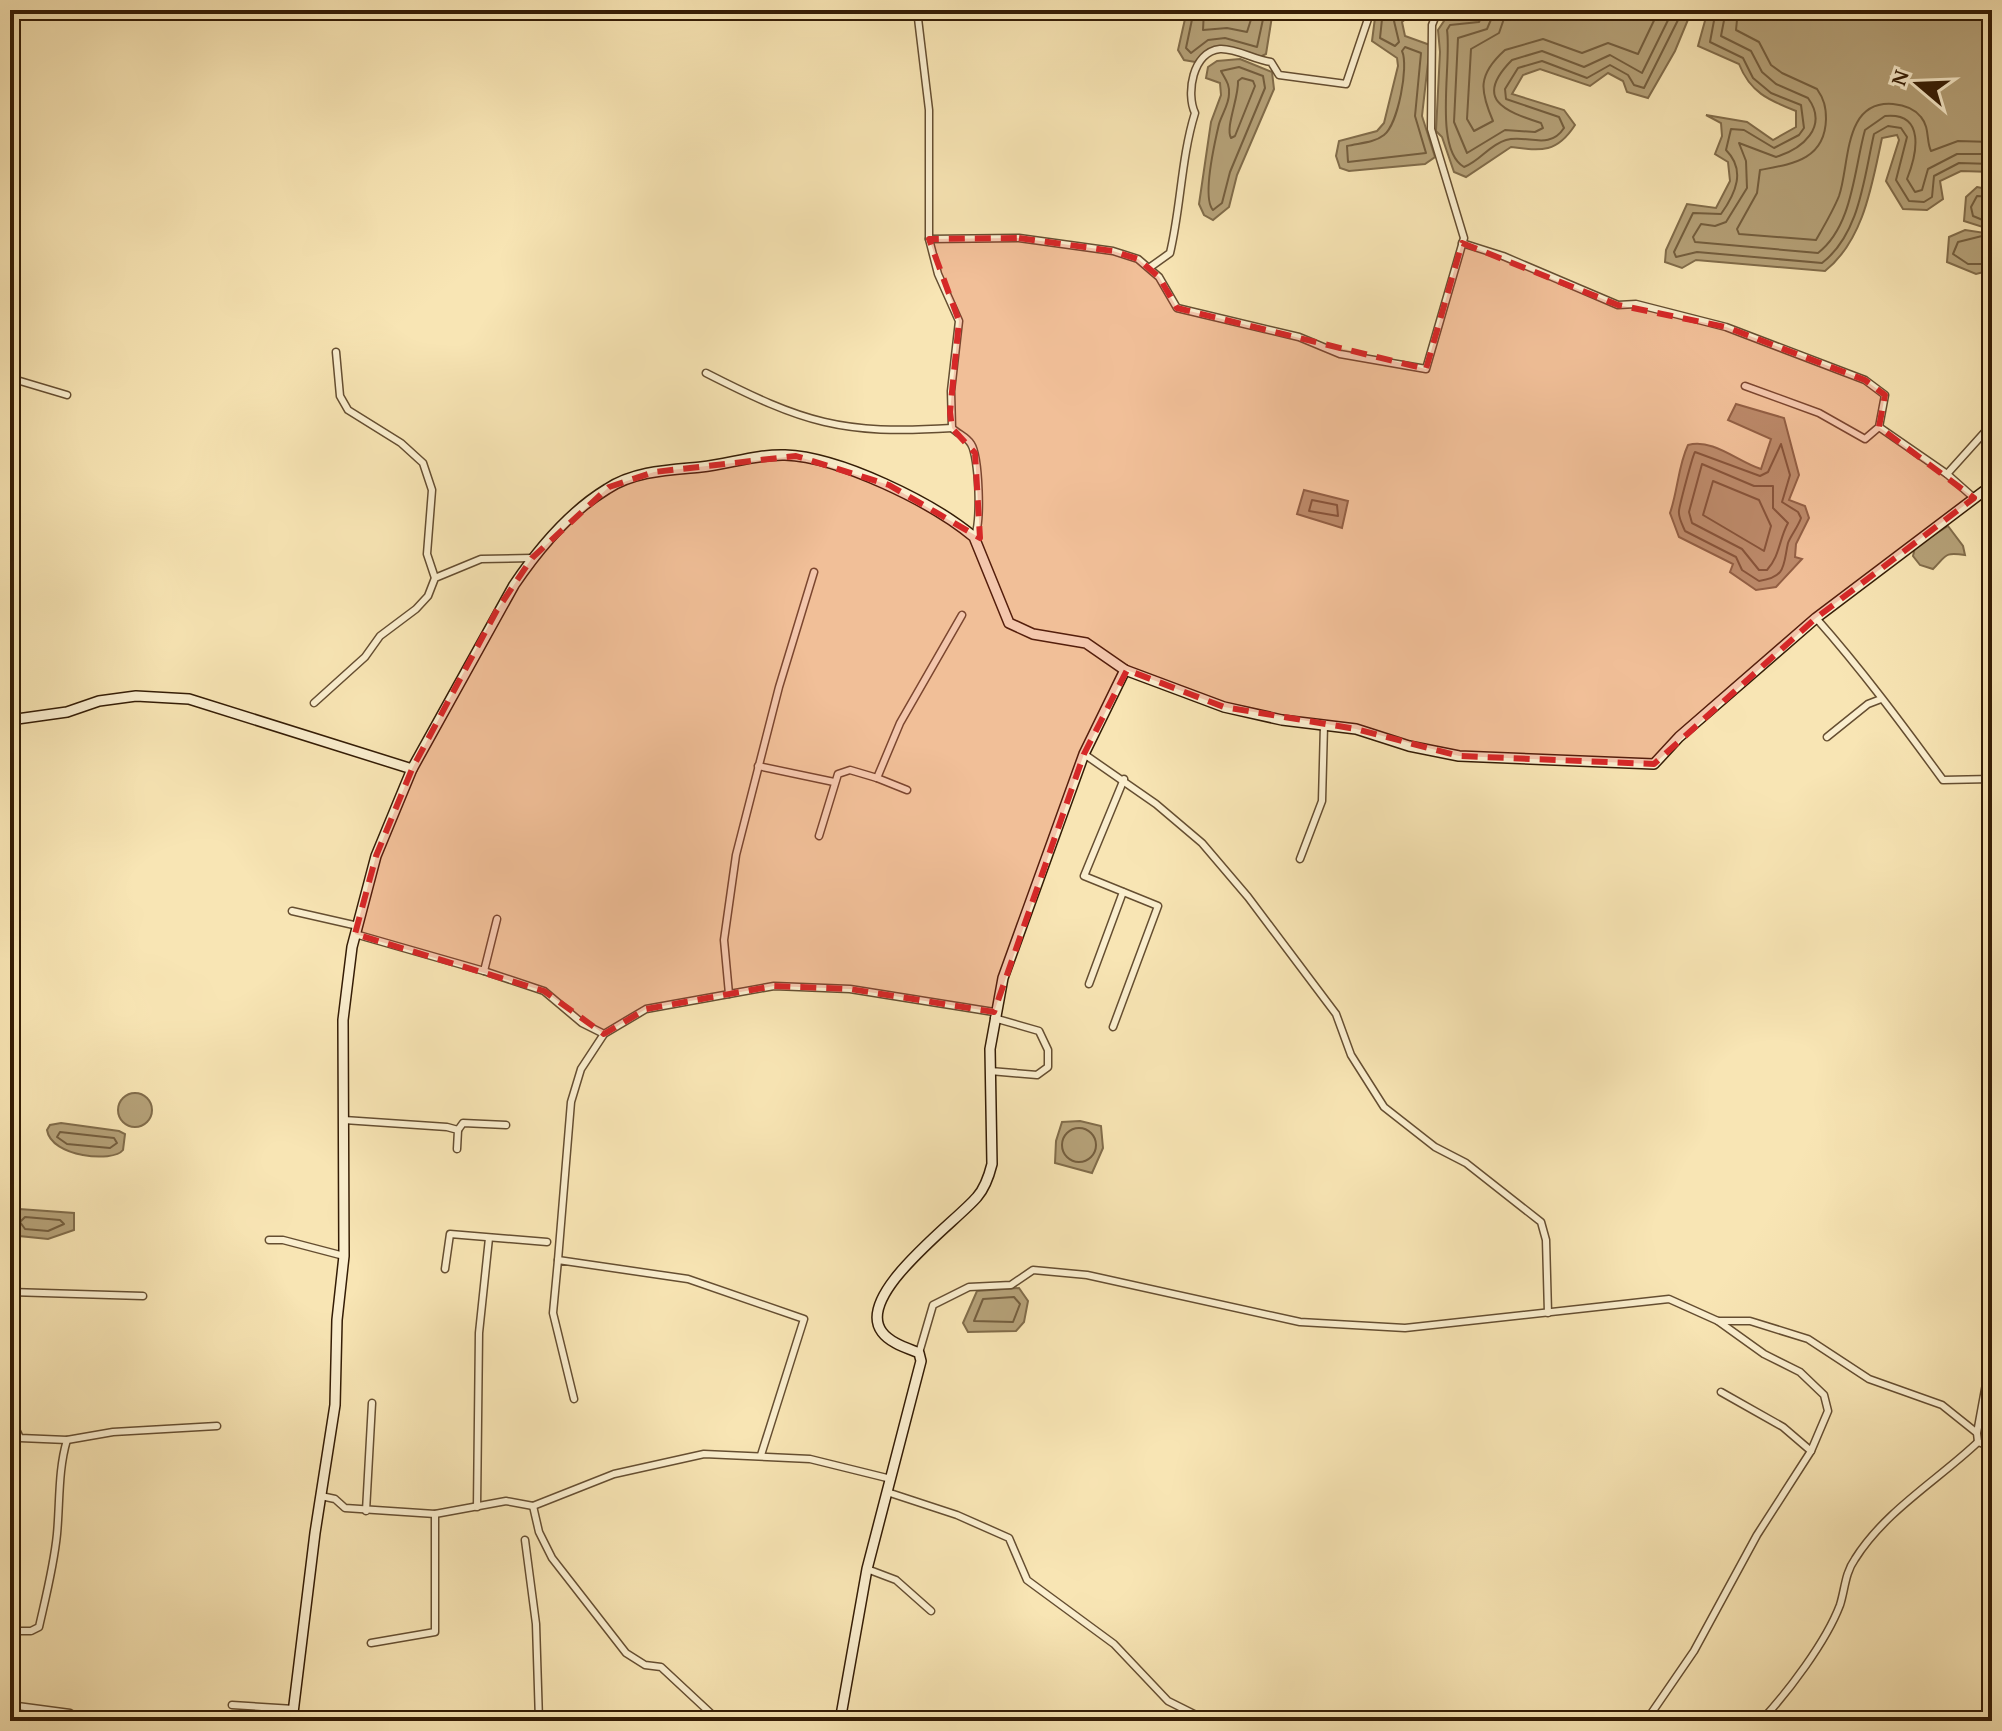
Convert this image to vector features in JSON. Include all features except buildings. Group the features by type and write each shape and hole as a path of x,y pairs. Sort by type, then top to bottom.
{"main road":[{"path":"292,1721 335,1405 337,1320 344,1256 343,1020 356,930 376,856 412,769 440,723 497,610 532,558 588,502 629,479 782,455 889,485 919,500 974,537 1009,623 1033,634 1086,643 1125,670 1224,707 1356,729 1409,746 1459,756 1654,764 1679,737 1816,618 1992,485"},
{"path":"840,1721 867,1569 908,1422 919,1353 892,1341 881,1332 880,1302 908,1262 978,1196 987,1181 992,1164 990,1071 994,1015 1014,945 1085,750 1125,670"},
{"path":"10,720 67,712 99,701 136,696 189,699 412,769"}],"street":[{"path":"917,10 929,110 929,239 938,274 959,321 951,391 952,428"},
{"path":"1149,268 1170,253 1186,169 1188,137 1195,113 1188,100 1193,78 1206,55 1220,49 1271,62 1279,75 1346,84 1371,10"},
{"path":"929,239 1019,238 1113,251 1138,259 1149,268 1159,277 1177,308 1299,337 1340,354 1426,369 1464,238 1431,129 1432,25 1436,15 1471,10"},
{"path":"1462,243 1503,256 1618,305 1636,304 1726,327 1865,380 1885,395 1879,427 1865,439 1819,413 1745,386"},
{"path":"314,703 365,657 380,636 416,609 428,596 435,578 427,554 432,490 423,463 401,443 348,410 340,396 336,352"},
{"path":"706,373 774,408 839,427 875,431 952,428 968,440 975,453 979,524 974,537"},
{"path":"10,378 67,395"},
{"path":"1947,474 1992,424"},
{"path":"1879,427 1947,474 1974,498"},
{"path":"435,578 481,559 532,558"},
{"path":"729,994 724,940 736,855 758,766 814,572"},
{"path":"877,778 900,723 962,615"},
{"path":"1816,618 1871,681 1881,699 1943,780 1992,779"},
{"path":"1827,737 1868,704 1881,699"},
{"path":"1300,859 1322,801 1324,725"},
{"path":"1085,750 1202,843 1248,897 1336,1014 1351,1055 1384,1107 1435,1147 1466,1163 1541,1222 1546,1240 1548,1313"},
{"path":"758,766 834,782"},
{"path":"819,836 834,782 842,771 877,778 907,790"},
{"path":"1113,1027 1158,906 1084,876 1124,779"},
{"path":"1089,984 1123,892"},
{"path":"292,911 544,991 582,1023 604,1034"},
{"path":"484,971 497,919"},
{"path":"574,1399 553,1313 571,1102 581,1069 604,1034 646,1009 774,986 850,989 994,1015 1039,1031 1048,1050 1048,1067 1037,1075 990,1071"},
{"path":"344,1120 458,1130"},
{"path":"457,1149 458,1130 463,1123 506,1125"},
{"path":"445,1269 450,1234 547,1242"},
{"path":"477,1507 479,1333 489,1238"},
{"path":"269,1240 283,1240 344,1256"},
{"path":"558,1260 688,1279 803,1317 761,1455"},
{"path":"919,1353 933,1305 969,1287 1011,1285 1033,1270 1087,1275 1300,1322 1405,1328 1669,1299 1718,1321 1764,1354 1800,1372 1824,1395 1828,1411 1811,1451 1757,1535 1694,1651 1646,1721"},
{"path":"10,1314 11,1292 143,1296"},
{"path":"1718,1321 1750,1321 1808,1339 1869,1379 1942,1405 1977,1433"},
{"path":"10,1333 13,1351 10,1371"},
{"path":"1978,1442 1992,1351"},
{"path":"1721,1392 1783,1427 1811,1451"},
{"path":"366,1511 372,1403"},
{"path":"10,1417 20,1438 67,1440 113,1432 217,1426"},
{"path":"10,1631 31,1631 39,1627 57,1537 60,1470 67,1440"},
{"path":"1978,1442 1992,1447"},
{"path":"1761,1721 1780,1700 1833,1617 1856,1556 1905,1503 1945,1474 1978,1442"},
{"path":"321,1496 335,1499 345,1508 366,1511 435,1514 506,1501 533,1506 614,1474 704,1454 810,1459 891,1479"},
{"path":"887,1492 957,1515 1009,1538 1027,1580 1081,1616 1114,1644 1168,1701 1208,1721"},
{"path":"533,1506 539,1532 552,1558 626,1653 645,1665 661,1667 719,1721"},
{"path":"371,1643 435,1632 435,1514"},
{"path":"507,1721 539,1720 536,1624 525,1540"},
{"path":"867,1569 896,1580 931,1611"},
{"path":"10,1705 70,1713 83,1721"},
{"path":"232,1705 294,1709"}],"highlighted area":[{"path":"1019,238 1113,251 1138,259 1159,277 1177,308 1426,369 1462,243 1618,305 1726,327 1865,380 1885,395 1879,427 1974,498 1816,618 1654,764 1459,756 1356,729 1224,707 1127,670 1084,754 994,1012 850,989 774,986 646,1009 604,1034 544,991 355,934 376,856 412,769 497,610 532,558 609,487 654,472 796,456 889,485 980,538 975,453 952,428 950,412 959,321 929,239"}],"water":[{"path":"1187,10 1273,10 1266,54 1260,57 1221,47 1195,62 1184,60 1178,50"},
{"path":"1376,10 1416,10 1402,22 1405,36 1430,45 1422,116 1435,157 1425,164 1349,171 1340,168 1336,156 1339,141 1377,131 1384,123 1398,66 1397,58 1372,41"},
{"path":"1477,10 1692,10 1675,51 1648,98 1627,92 1623,81 1608,73 1590,86 1540,69 1523,75 1512,94 1564,110 1575,125 1555,145 1540,149 1511,147 1466,177 1454,172 1442,137 1436,131 1440,52 1438,30 1446,18 1469,17"},
{"path":"1708,10 1992,10 1992,172 1961,171 1940,181 1943,199 1927,210 1903,209 1886,181 1899,140 1897,135 1882,138 1870,192 1858,227 1849,244 1825,271 1696,260 1682,268 1665,262 1666,250 1687,204 1716,208 1730,181 1728,162 1715,154 1722,136 1721,123 1706,115 1747,122 1773,140 1796,127 1796,111 1761,94 1743,74 1739,64 1698,46"},
{"path":"1240,59 1272,72 1274,89 1237,175 1229,207 1213,220 1204,215 1199,204 1211,122 1221,95 1220,83 1206,78 1208,67 1217,61"},
{"path":"1977,187 1992,190 1992,230 1964,221 1966,197"},
{"path":"1965,230 1992,234 1992,270 1976,274 1947,262 1949,237"},
{"path":"1736,404 1784,418 1799,475 1789,500 1805,506 1809,518 1796,544 1795,557 1802,559 1776,587 1756,590 1730,572 1733,564 1679,537 1670,513 1688,445 1707,445 1761,469 1771,439 1728,420"},
{"path":"1304,490 1348,501 1342,528 1297,514"},
{"path":"1948,526 1963,546 1965,555 1946,556 1933,569 1920,565 1913,556 1915,547"},
{"path":"135,1093 147,1098 152,1110 147,1122 135,1127 123,1122 118,1110 123,1098"},
{"path":"1080,1121 1101,1126 1103,1148 1092,1173 1055,1163 1056,1141 1062,1122"},
{"path":"61,1123 119,1131 125,1134 123,1150 96,1157 70,1152 51,1139 47,1130 50,1125"},
{"path":"19,1209 74,1213 74,1230 48,1239 19,1236 13,1227"},
{"path":"1019,1288 1028,1301 1024,1322 1016,1331 968,1332 963,1323 977,1291"}]}
